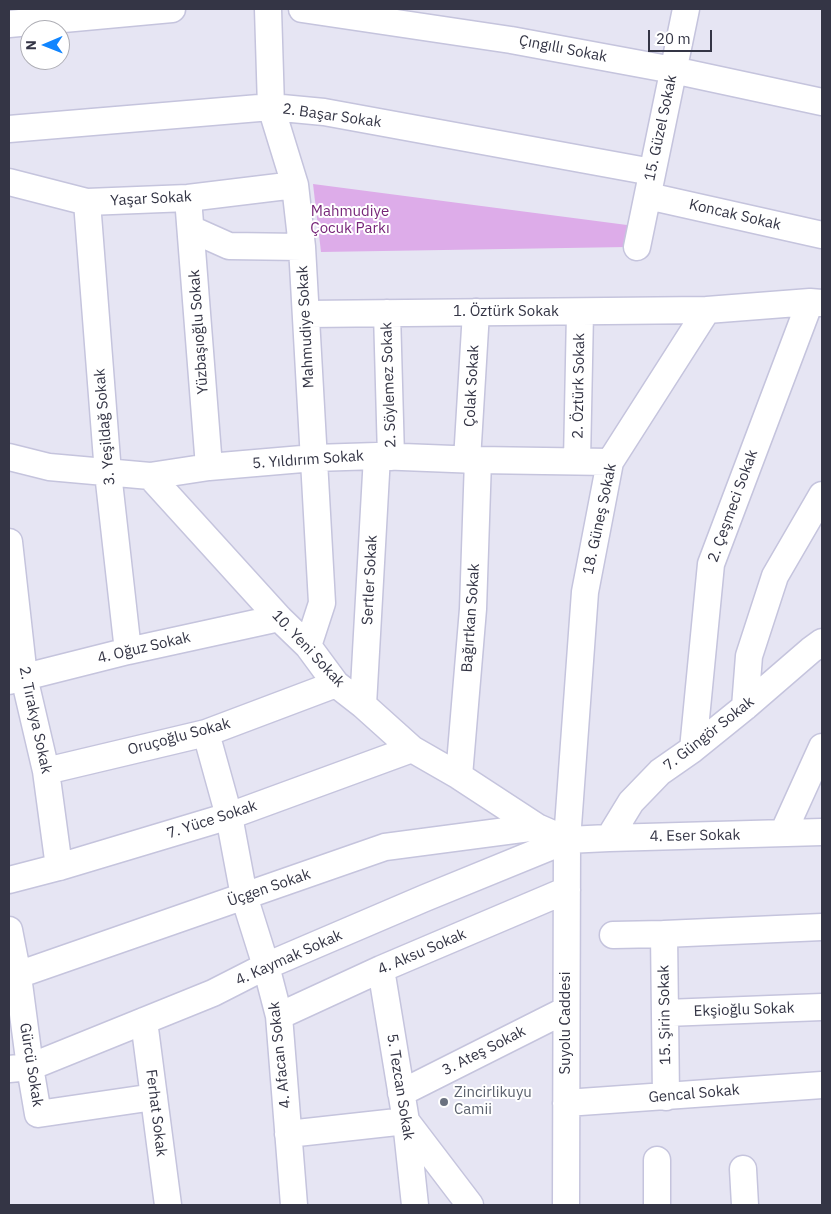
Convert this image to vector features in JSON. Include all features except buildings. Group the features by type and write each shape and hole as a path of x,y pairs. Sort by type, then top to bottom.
{"street":[{"path":"9,24 172,9"},
{"name":"Mahmudiye Sokak","path":"268,9 271,107 295,185 302,247 322,603 308,646"},
{"name":"Çıngıllı Sokak","path":"302,9 511,40 673,70 822,102"},
{"name":"15. Güzel Sokak","path":"637,247 686,9"},
{"name":"2. Başar Sokak","path":"9,129 271,107 324,112 650,184"},
{"name":"Yaşar Sokak","path":"9,182 88,202 188,198 295,185"},
{"name":"Koncak Sokak","path":"650,184 822,235"},
{"name":"Yüzbaşıoğlu Sokak","path":"188,198 209,467"},
{"name":"3. Yeşildağ Sokak","path":"88,202 108,473 128,651"},
{"path":"191,228 229,246 302,247"},
{"path":"707,310 816,303"},
{"name":"2. Çeşmeci Sokak","path":"693,749 711,564 816,303"},
{"name":"1. Öztürk Sokak","path":"306,314 707,310"},
{"name":"18. Güneş Sokak","path":"567,840 585,592 610,462 707,310"},
{"name":"Çolak Sokak","path":"473,460 476,312"},
{"name":"2. Öztürk Sokak","path":"577,461 580,312"},
{"name":"2. Söylemez Sokak","path":"384,456 387,313"},
{"name":"5. Yıldırım Sokak","path":"9,456 49,466 150,476 209,467 314,458 384,456 473,460 610,462"},
{"name":"Sertler Sokak","path":"364,705 384,456"},
{"name":"Bağırtkan Sokak","path":"459,776 474,609 473,460"},
{"name":"10. Yeni Sokak","path":"150,476 279,618 308,646 336,684 364,705 412,748 537,827 567,840"},
{"path":"744,707 749,656 775,576 822,495"},
{"name":"2. Tırakya Sokak","path":"9,542 16,679 46,771 59,867"},
{"name":"4. Oğuz Sokak","path":"16,679 128,651 279,618"},
{"name":"7. Güngör Sokak","path":"610,838 631,802 660,772 693,749 822,642"},
{"name":"Oruçoğlu Sokak","path":"46,771 206,733 336,684"},
{"name":"4. Afacan Sokak","path":"206,733 230,816 244,896 266,966 279,1016 294,1205"},
{"path":"783,833 822,747"},
{"name":"7. Yüce Sokak","path":"9,880 230,816 412,748"},
{"name":"Üçgen Sokak","path":"14,977 385,848 537,827"},
{"name":"4. Eser Sokak","path":"567,840 822,832"},
{"name":"Suyolu Caddesi","path":"566,1205 567,840"},
{"name":"4. Kaymak Sokak","path":"19,1068 213,993 266,966 567,840"},
{"name":"4. Aksu Sokak","path":"279,1016 381,969 566,890"},
{"path":"613,935 822,926"},
{"name":"Gürcü Sokak","path":"9,930 14,977 19,1068 38,1114 154,1097"},
{"name":"15. Şirin Sokak","path":"664,934 666,1097"},
{"name":"5. Tezcan Sokak","path":"381,969 406,1121 415,1205"},
{"name":"Ekşioğlu Sokak","path":"666,1013 822,1007"},
{"name":"3. Ateş Sokak","path":"401,1093 566,1010"},
{"name":"Ferhat Sokak","path":"144,1021 168,1205"},
{"name":"Gencal Sokak","path":"566,1103 822,1085"},
{"path":"288,1134 406,1121 470,1205"},
{"path":"657,1160 657,1205"},
{"path":"743,1169 745,1205"}],"green space":[{"name":"Mahmudiye Çocuk Parkı","path":"313,184 627,225 627,247 321,252"}],"place":[{"name":"Zincirlikuyu Camii","path":"444,1102"}]}
